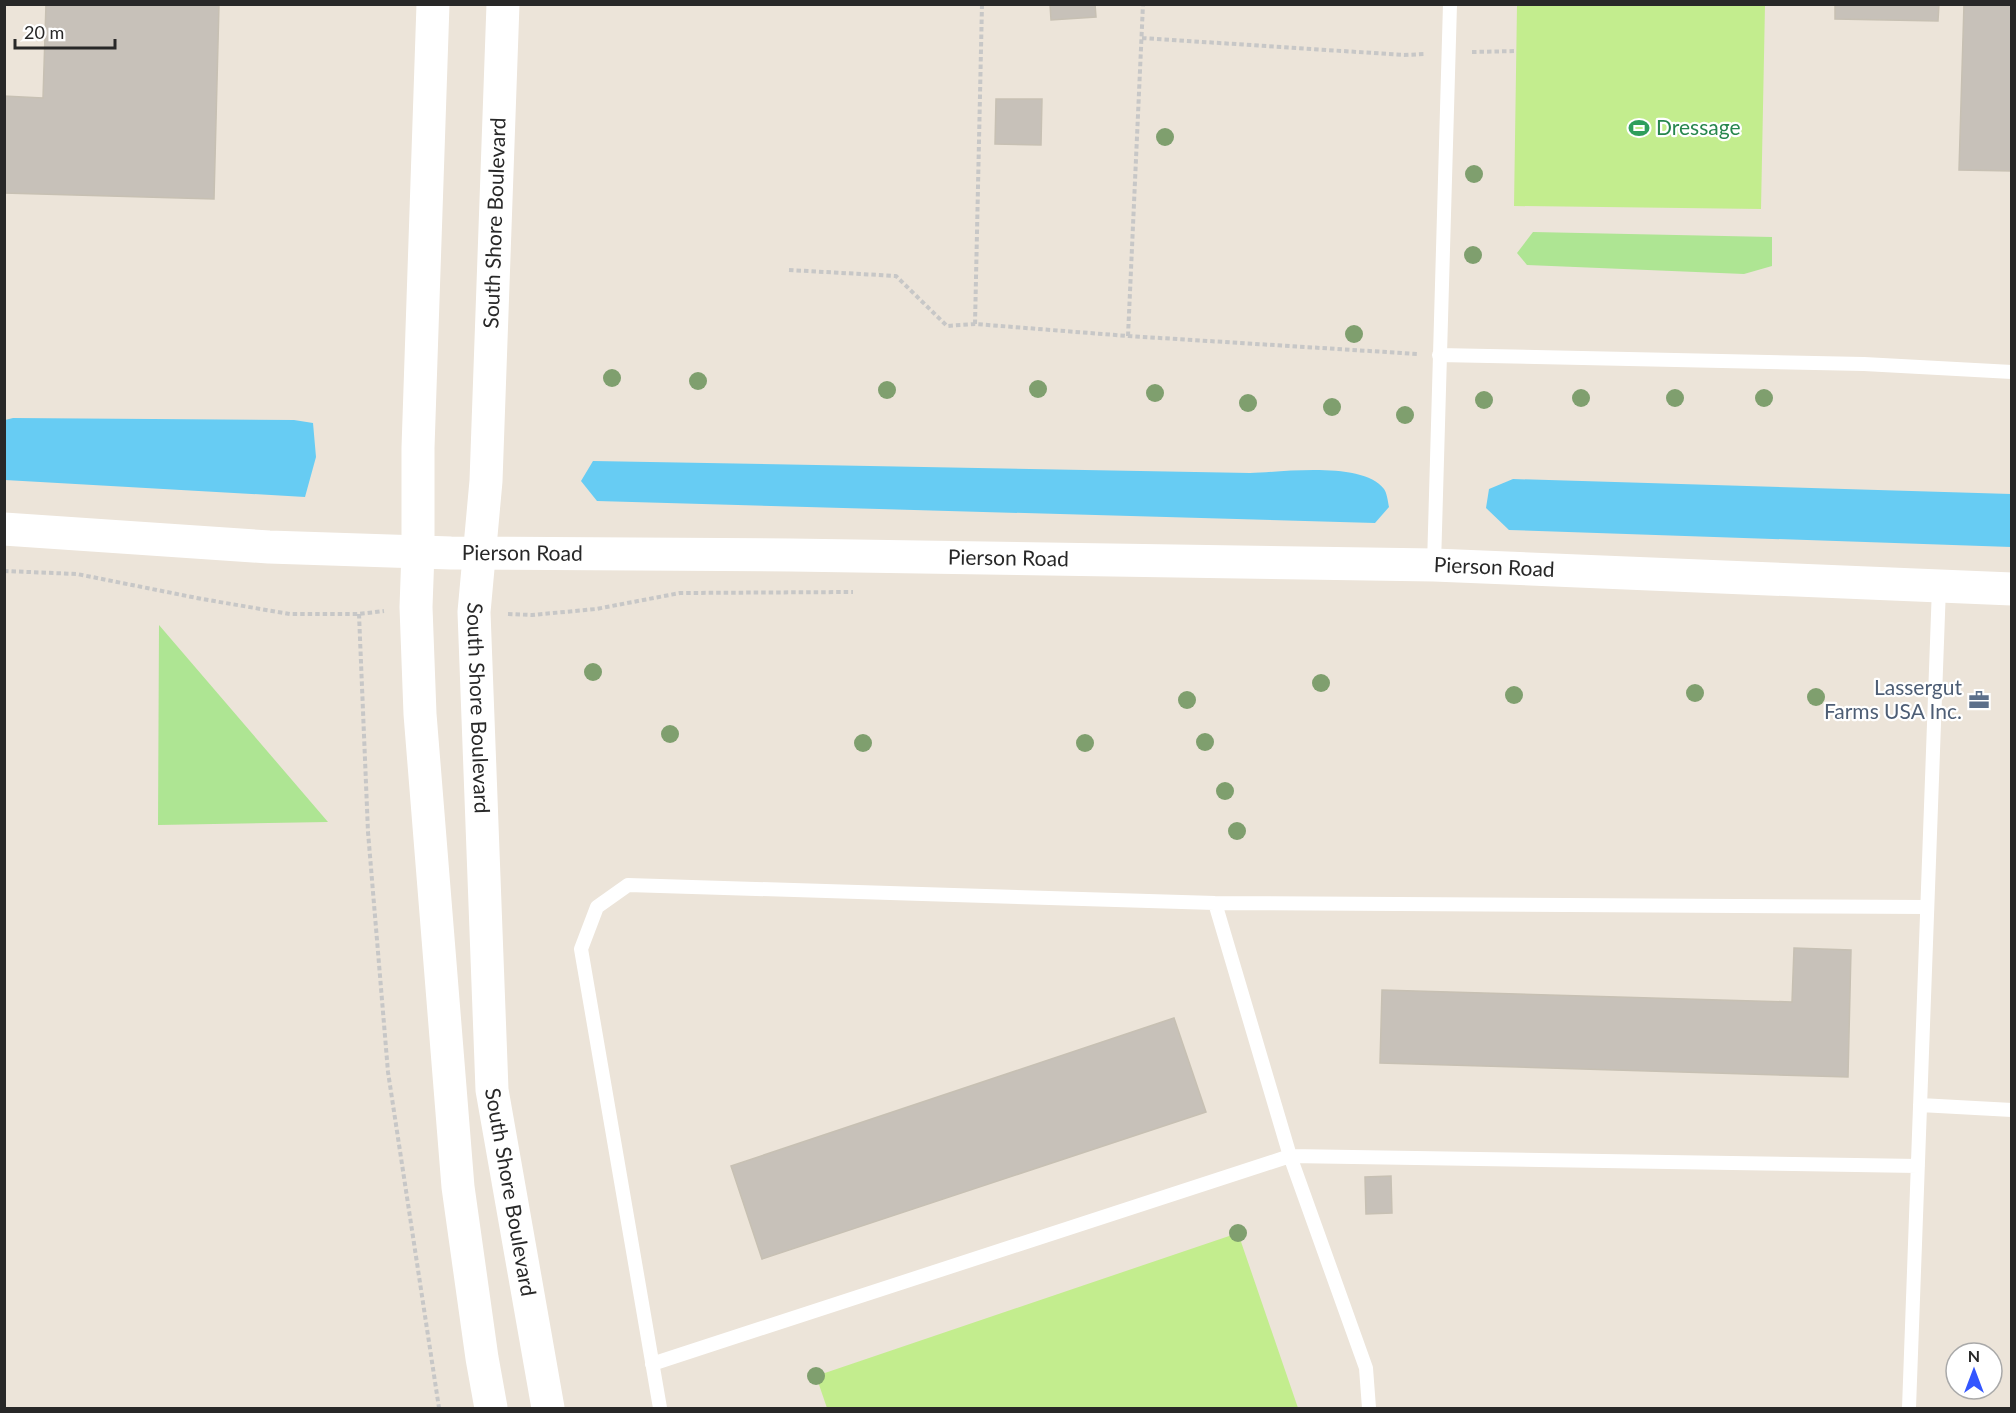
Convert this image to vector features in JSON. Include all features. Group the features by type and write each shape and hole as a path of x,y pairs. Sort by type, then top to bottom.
{"street":[{"name":"South Shore Boulevard","path":"434,4 418,437 416,607 420,714 458,1187 491,1408"},
{"name":"South Shore Boulevard","path":"503,4 486,481 474,612 492,1090 548,1408"},
{"name":"Pierson Road","path":"4,529 269,547 418,552 1434,565 2012,589"}],"lane":[{"path":"1434,565 1438,355 1450,4"},
{"path":"1438,355 1864,364 2012,372"},
{"path":"1909,1408 1939,587"},
{"path":"660,1408 581,949 597,907 628,885 1215,903 1927,907"},
{"path":"1215,903 1290,1156 1366,1368 1369,1408"},
{"path":"1920,1105 2012,1110"},
{"path":"652,1364 1290,1156 1918,1166"}],"path":[{"path":"975,324 982,4"},
{"path":"1128,336 1143,4"},
{"path":"1142,38 1404,55 1517,51"},
{"path":"789,270 896,276 947,326 975,324 1438,355"},
{"path":"4,571 77,573 202,599 290,614 360,614 416,607"},
{"path":"474,612 532,615 596,609 680,593 857,592"},
{"path":"360,614 369,832 388,1072 439,1408"}],"green space":[{"name":"Dressage","path":"1517,5 1765,5 1761,209 1514,206"},
{"path":"1533,232 1772,237 1772,266 1744,274 1527,265 1517,253"},
{"path":"159,625 328,822 158,825"},
{"path":"1238,1233 1298,1408 827,1408 816,1376"}],"water":[{"path":"13,418 294,420 313,423 316,457 305,497 5,480 5,420"},
{"path":"593,461 1250,473 1301,470 1341,471 1374,480 1384,489 1389,507 1375,523 597,501 581,481"},
{"path":"1513,479 2011,494 2011,547 1509,530 1486,508 1489,489"}],"building":[{"path":"46,4 219,4 214,199 4,193 4,96 43,98"},
{"path":"1050,4 1095,4 1096,17 1051,20"},
{"path":"1835,4 1939,4 1938,21 1835,19"},
{"path":"1964,4 2012,4 2012,171 1959,170"},
{"path":"996,99 1042,99 1041,145 995,144"},
{"path":"1794,948 1851,950 1848,1077 1380,1063 1382,990 1792,1002"},
{"path":"1174,1018 1206,1112 762,1259 731,1166"},
{"path":"1391,1176 1392,1213 1366,1214 1365,1177"}],"place":[{"name":"Dressage","path":"1639,128"},
{"name":"Lassergut Farms USA Inc.","path":"1979,700"}]}
